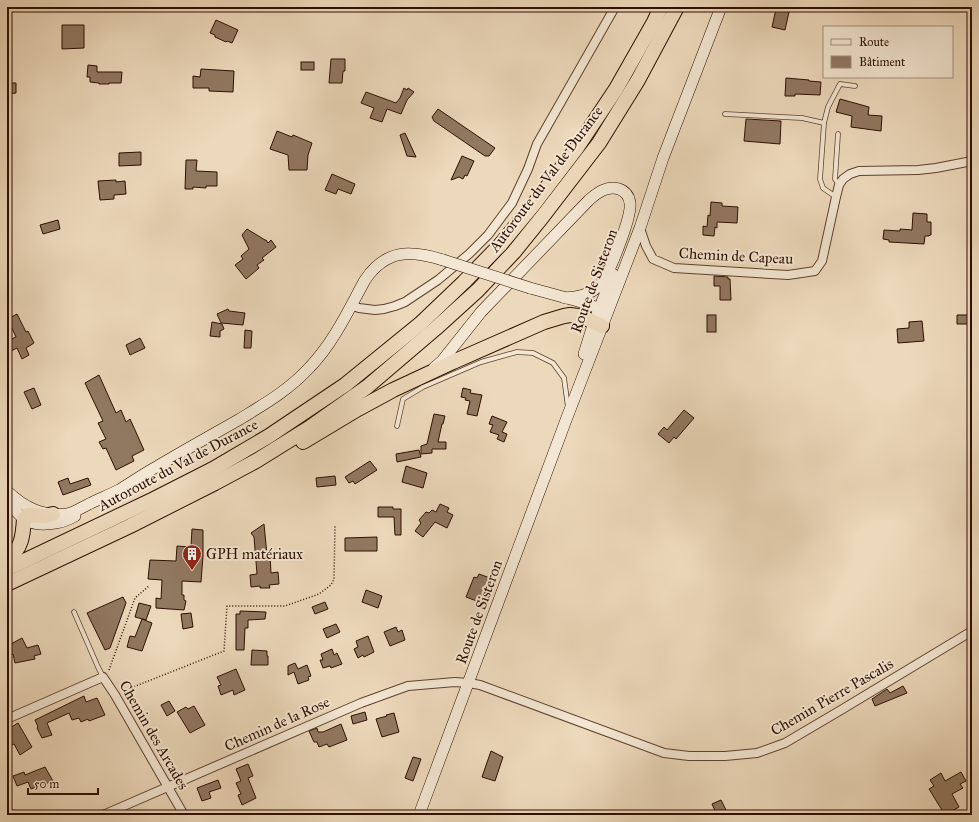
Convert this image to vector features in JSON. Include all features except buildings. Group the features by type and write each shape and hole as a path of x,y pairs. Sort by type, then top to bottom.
{"highway":[{"name":"Autoroute du Val de Durance","path":"7,569 200,476 269,436 344,385 420,324 501,244 553,180 576,149 616,89 661,7"},
{"name":"Autoroute du Val de Durance","path":"130,526 242,468 309,428 366,387 435,329 478,290 514,252 599,143 638,80 677,7"},
{"path":"7,584 130,526 211,491 272,461 358,409 393,390 532,327 564,316 600,318"},
{"path":"7,559 17,550 21,542 23,536 24,519 28,515 44,516 53,514"}],"street":[{"path":"351,305 359,308 375,310 384,309 405,302 438,280 469,254 488,235 512,203 528,169 537,144 615,7"},
{"name":"Route de Sisteron","path":"419,815 567,415 579,371 600,318 640,228 663,158 721,7"},
{"name":"Route de Sisteron","path":"600,318 631,226 663,158"},
{"path":"839,185 843,179 850,174 859,171 918,170 972,161"},
{"name":"Chemin de Capeau","path":"640,228 646,246 653,259 674,268 788,275 815,271 822,261 839,185"},
{"path":"428,374 442,361 481,312 595,194 604,189 614,188 623,191 628,196 630,203 629,213 623,234 605,278 599,286 589,293 578,297 565,298"},
{"path":"7,501 24,519 31,523 54,524 65,521 104,500 111,494 157,466 280,395 311,367 331,341 369,273 381,262 396,255 422,254 530,288 585,302 600,318"},
{"path":"7,491 17,500 30,508 42,513 53,514 68,514 111,494"},
{"name":"Chemin Pierre Pascalis","path":"469,683 493,689 664,753 689,756 725,756 757,753 785,743 972,631"},
{"name":"Chemin des Arcades","path":"10,718 103,676 184,815"},
{"name":"Chemin de la Rose","path":"104,815 361,703 408,686 455,682 469,683"}],"lane":[{"path":"836,197 823,188 820,179 824,123 828,107 840,84 855,86"},
{"path":"725,114 802,118 824,123"},
{"path":"838,134 835,179 839,185"},
{"path":"397,426 402,399 423,387 481,362 517,352 533,353 553,363 564,378 567,415"},
{"path":"74,612 103,676"},
{"path":"7,706 10,718"}],"path":[{"path":"115,695 224,651 227,606 286,606 319,594 331,585 334,579 335,526"},
{"path":"103,676 110,669 135,598 149,586"}],"place":[{"name":"GPH matériaux","path":"192,571"}]}
